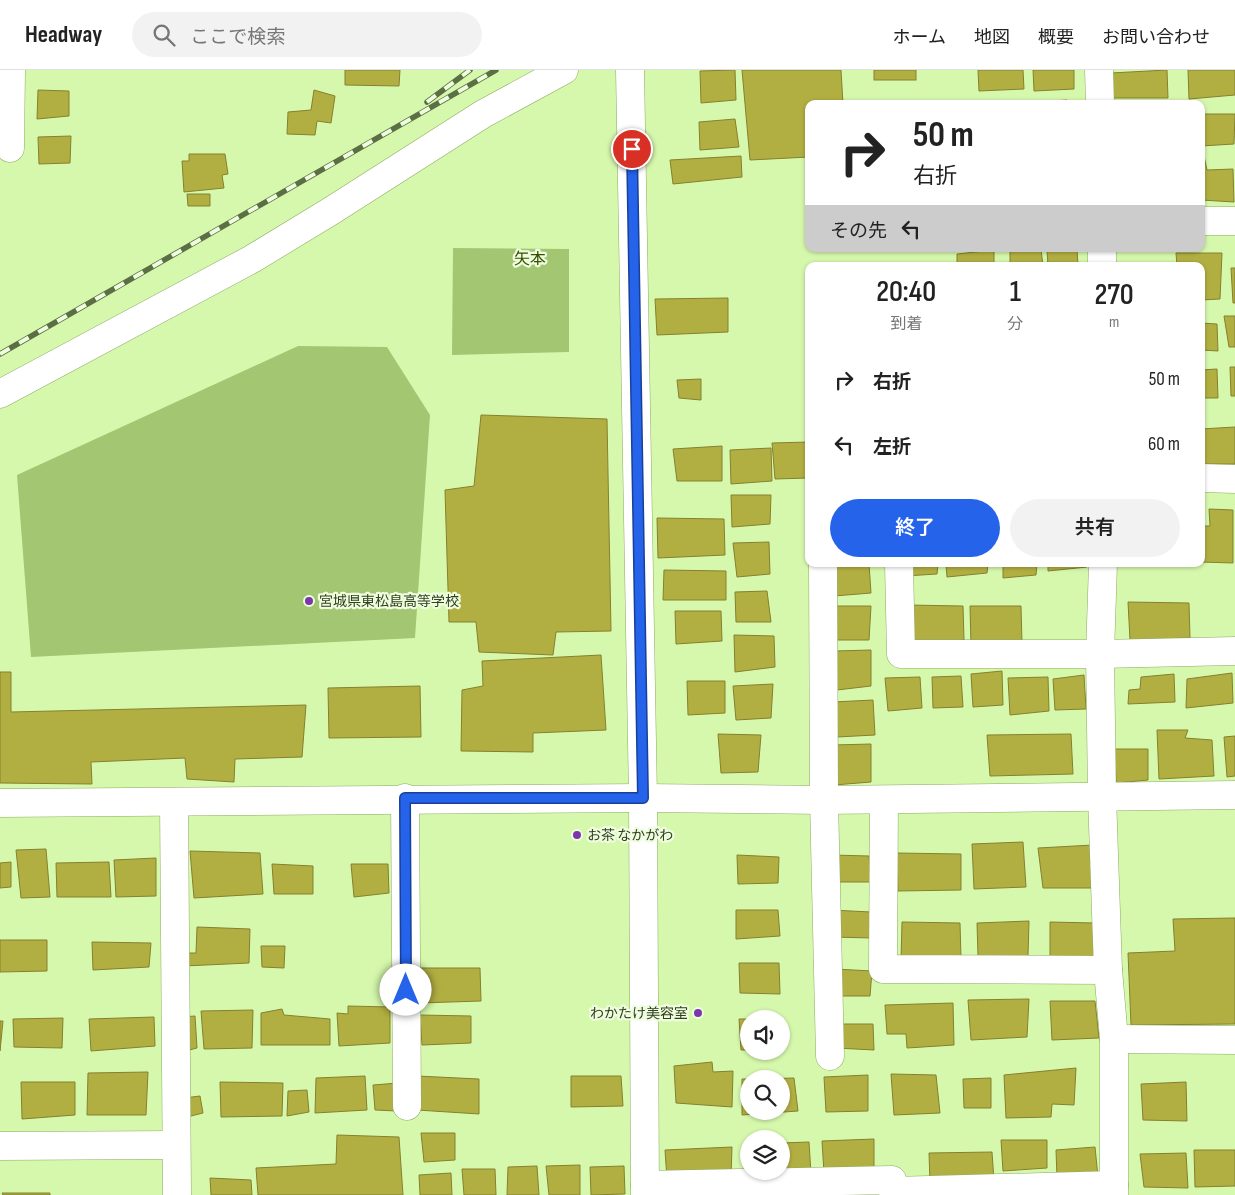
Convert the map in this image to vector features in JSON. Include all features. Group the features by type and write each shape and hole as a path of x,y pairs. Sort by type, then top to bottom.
{"street":[{"path":"10,148 11,70"},
{"path":"0,394 252,259 331,212 483,114 564,70"},
{"path":"630,70 643,798 645,1190 892,1180 893,1191 1114,1190 1114,1039 1108,970 1102,796 1100,654 1103,567"},
{"path":"1099,70 1100,100"},
{"path":"1205,221 1235,221"},
{"path":"1205,478 1235,478"},
{"path":"823,567 824,800 830,1056"},
{"path":"899,567 900,654 1100,654 1235,651"},
{"path":"0,803 405,798 884,800 1235,795"},
{"path":"405,798 407,1106"},
{"path":"884,800 884,969 1108,970"},
{"path":"174,802 175,1145 177,1195"},
{"path":"1114,1039 1235,1040"},
{"path":"0,1146 175,1145"}],"green space":[{"path":"453,248 569,249 569,352 452,355"},
{"path":"298,346 387,347 430,415 415,638 31,657 17,475"}],"building":[{"path":"345,70 400,70 399,86 345,85"},
{"path":"735,70 736,100 701,103 700,71"},
{"path":"742,70 841,70 843,100 805,100 805,157 750,160"},
{"path":"874,70 916,70 916,80 874,80"},
{"path":"978,70 1023,70 1024,89 979,91"},
{"path":"1033,70 1074,70 1074,89 1034,91"},
{"path":"1167,70 1168,98 1113,98 1111,73"},
{"path":"1188,70 1235,70 1235,95 1189,99"},
{"path":"38,90 69,91 69,116 37,119"},
{"path":"314,90 335,96 331,123 317,121 315,135 287,134 288,112 311,110"},
{"path":"1205,114 1235,114 1234,144 1205,146"},
{"path":"735,119 739,147 700,150 699,122"},
{"path":"71,136 70,163 39,164 38,137"},
{"path":"189,154 225,154 228,174 222,175 224,188 184,192 182,161 189,161"},
{"path":"741,156 742,177 673,184 670,160"},
{"path":"1205,161 1207,170 1233,169 1234,202 1205,200"},
{"path":"187,194 210,194 210,206 188,206"},
{"path":"994,252 994,262 957,262 957,254"},
{"path":"1010,252 1041,252 1043,262 1010,262"},
{"path":"1047,252 1077,252 1078,262 1048,262"},
{"path":"1176,253 1222,253 1220,299 1205,300 1205,262 1177,262"},
{"path":"1231,268 1235,268 1235,303 1233,303"},
{"path":"728,298 728,332 657,335 655,299"},
{"path":"1224,316 1235,316 1235,347 1229,347"},
{"path":"1205,323 1217,324 1218,351 1205,350"},
{"path":"1230,367 1235,367 1235,396 1231,396"},
{"path":"1217,369 1218,398 1205,398 1205,370"},
{"path":"701,379 701,400 679,398 677,380"},
{"path":"481,415 607,419 611,631 556,632 553,655 479,652 476,622 449,622 445,490 474,486"},
{"path":"1235,427 1235,464 1205,464 1205,429"},
{"path":"805,442 805,478 775,479 772,443"},
{"path":"722,446 722,481 677,481 673,449"},
{"path":"771,448 772,481 731,484 730,450"},
{"path":"731,495 771,495 770,524 732,527"},
{"path":"1209,509 1233,510 1233,563 1205,562 1205,526 1210,526"},
{"path":"657,518 724,519 725,555 658,558"},
{"path":"769,542 770,574 737,577 733,543"},
{"path":"831,567 869,567 871,593 834,596"},
{"path":"905,567 938,567 937,574 905,576"},
{"path":"946,567 988,567 987,573 947,577"},
{"path":"1003,567 1037,567 1036,575 1003,578"},
{"path":"1048,567 1087,567 1048,571"},
{"path":"664,570 726,571 726,600 663,600"},
{"path":"767,591 771,622 736,622 735,592"},
{"path":"1128,602 1189,603 1190,638 1130,640"},
{"path":"908,605 963,606 964,640 908,645"},
{"path":"832,606 871,606 869,640 833,640"},
{"path":"970,606 1021,606 1022,643 971,645"},
{"path":"675,611 721,611 722,641 676,644"},
{"path":"734,635 774,636 775,667 735,672"},
{"path":"871,650 871,686 837,690 835,651"},
{"path":"601,655 606,730 533,733 533,752 461,751 462,690 483,686 482,661"},
{"path":"1002,671 1003,705 973,707 971,674"},
{"path":"0,672 11,672 11,712 306,705 302,757 235,759 234,782 187,779 185,758 91,762 92,784 0,783"},
{"path":"1232,673 1233,703 1186,708 1187,679"},
{"path":"1174,674 1175,702 1128,704 1129,690 1140,689 1141,677"},
{"path":"1084,675 1086,709 1055,710 1053,679"},
{"path":"961,676 963,707 933,708 932,677"},
{"path":"920,677 922,708 888,711 885,678"},
{"path":"1048,677 1049,711 1010,715 1008,678"},
{"path":"687,681 725,681 725,713 688,715"},
{"path":"773,684 771,718 736,720 733,686"},
{"path":"420,686 421,737 329,738 328,688"},
{"path":"873,700 875,735 837,737 833,702"},
{"path":"1157,730 1188,730 1185,738 1212,740 1214,776 1159,779"},
{"path":"718,734 761,735 758,772 721,773"},
{"path":"1071,734 1073,774 990,776 987,735"},
{"path":"1235,736 1235,776 1227,777 1224,737"},
{"path":"871,744 871,782 834,785 833,745"},
{"path":"1115,749 1148,749 1148,780 1116,783"},
{"path":"1023,842 1026,887 974,889 972,844"},
{"path":"1093,845 1093,888 1043,888 1038,848"},
{"path":"46,849 50,897 21,898 16,850"},
{"path":"190,851 260,853 263,894 194,898"},
{"path":"897,853 961,854 961,890 898,891"},
{"path":"737,855 779,857 778,883 738,884"},
{"path":"832,855 869,856 871,882 835,882"},
{"path":"156,858 156,896 116,897 114,860"},
{"path":"11,862 11,887 0,888 0,863"},
{"path":"109,862 111,897 57,897 56,863"},
{"path":"272,864 313,866 313,894 274,894"},
{"path":"351,864 388,864 389,893 354,897"},
{"path":"736,910 778,910 780,936 736,939"},
{"path":"831,910 871,912 872,938 832,937"},
{"path":"1235,918 1235,1024 1131,1025 1128,953 1175,951 1173,919"},
{"path":"1029,921 1028,956 978,956 977,923"},
{"path":"902,922 960,923 961,958 901,960"},
{"path":"1050,922 1095,923 1094,960 1050,961"},
{"path":"197,927 250,929 249,963 184,966 185,953 196,953"},
{"path":"0,940 47,940 47,971 0,972"},
{"path":"92,942 151,943 149,967 93,970"},
{"path":"261,946 285,946 284,968 262,967"},
{"path":"739,963 779,963 780,994 740,993"},
{"path":"413,968 480,968 481,1001 420,1003"},
{"path":"835,969 872,971 870,996 835,996"},
{"path":"1029,999 1027,1037 971,1040 968,1000"},
{"path":"1050,1001 1095,1001 1099,1038 1052,1040"},
{"path":"953,1003 954,1045 907,1048 906,1034 887,1034 885,1005"},
{"path":"348,1006 390,1007 390,1043 339,1046 337,1013 348,1014"},
{"path":"282,1009 284,1015 330,1019 330,1045 261,1045 261,1013"},
{"path":"253,1010 252,1048 204,1049 201,1011"},
{"path":"420,1015 471,1016 471,1043 422,1045"},
{"path":"195,1016 197,1048 182,1052 181,1017"},
{"path":"154,1017 155,1046 91,1051 89,1019"},
{"path":"63,1018 62,1048 14,1047 13,1019"},
{"path":"0,1021 3,1021 0,1051"},
{"path":"835,1024 873,1024 874,1050 836,1048"},
{"path":"712,1062 713,1072 733,1071 732,1107 676,1103 674,1066"},
{"path":"1076,1068 1074,1105 1052,1104 1051,1117 1006,1118 1004,1075"},
{"path":"148,1072 146,1115 87,1115 88,1073"},
{"path":"891,1074 936,1075 940,1113 894,1115"},
{"path":"868,1075 868,1111 826,1112 824,1077"},
{"path":"365,1076 367,1110 315,1113 316,1078"},
{"path":"417,1076 479,1079 479,1114 417,1110"},
{"path":"571,1076 621,1076 623,1106 571,1107"},
{"path":"790,1078 794,1078 798,1111 790,1112"},
{"path":"991,1078 991,1108 964,1108 963,1079"},
{"path":"21,1082 75,1082 75,1115 22,1119"},
{"path":"220,1082 283,1083 282,1116 221,1117"},
{"path":"1186,1082 1187,1121 1143,1120 1141,1084"},
{"path":"398,1083 397,1111 375,1110 373,1085"},
{"path":"307,1090 309,1112 287,1116 288,1091"},
{"path":"200,1096 203,1113 187,1117 184,1098"},
{"path":"421,1133 455,1133 455,1160 424,1162"},
{"path":"337,1135 399,1137 403,1195 258,1195 256,1168 336,1164"},
{"path":"874,1139 874,1171 824,1173 822,1141"},
{"path":"1001,1140 1047,1140 1047,1168 1003,1171"},
{"path":"809,1142 811,1174 790,1172 790,1143"},
{"path":"732,1147 731,1176 667,1179 665,1150"},
{"path":"1095,1147 1098,1177 1057,1178 1056,1150"},
{"path":"1194,1150 1235,1150 1235,1186 1195,1187"},
{"path":"992,1152 994,1181 930,1182 929,1153"},
{"path":"1186,1153 1188,1188 1144,1187 1140,1154"},
{"path":"580,1165 580,1195 549,1195 546,1166"},
{"path":"537,1166 539,1195 507,1195 508,1167"},
{"path":"624,1166 625,1194 591,1195 590,1167"},
{"path":"462,1169 495,1169 496,1195 464,1195"},
{"path":"451,1173 452,1195 420,1195 419,1175"},
{"path":"210,1178 251,1180 252,1195 211,1195"},
{"path":"2,1193 50,1193 50,1195 3,1195"}],"railway":[{"path":"427,102 470,70"},
{"path":"0,354 496,70"}],"place":[{"name":"宮城県東松島高等学校","path":"309,601"},
{"name":"お茶 なかがわ","path":"577,835"},
{"name":"わかたけ美容室","path":"698,1013"}],"district":[{"name":"矢本","path":"530,259"}],"route":[{"path":"406,990 405,798 643,798 632,149"}]}
